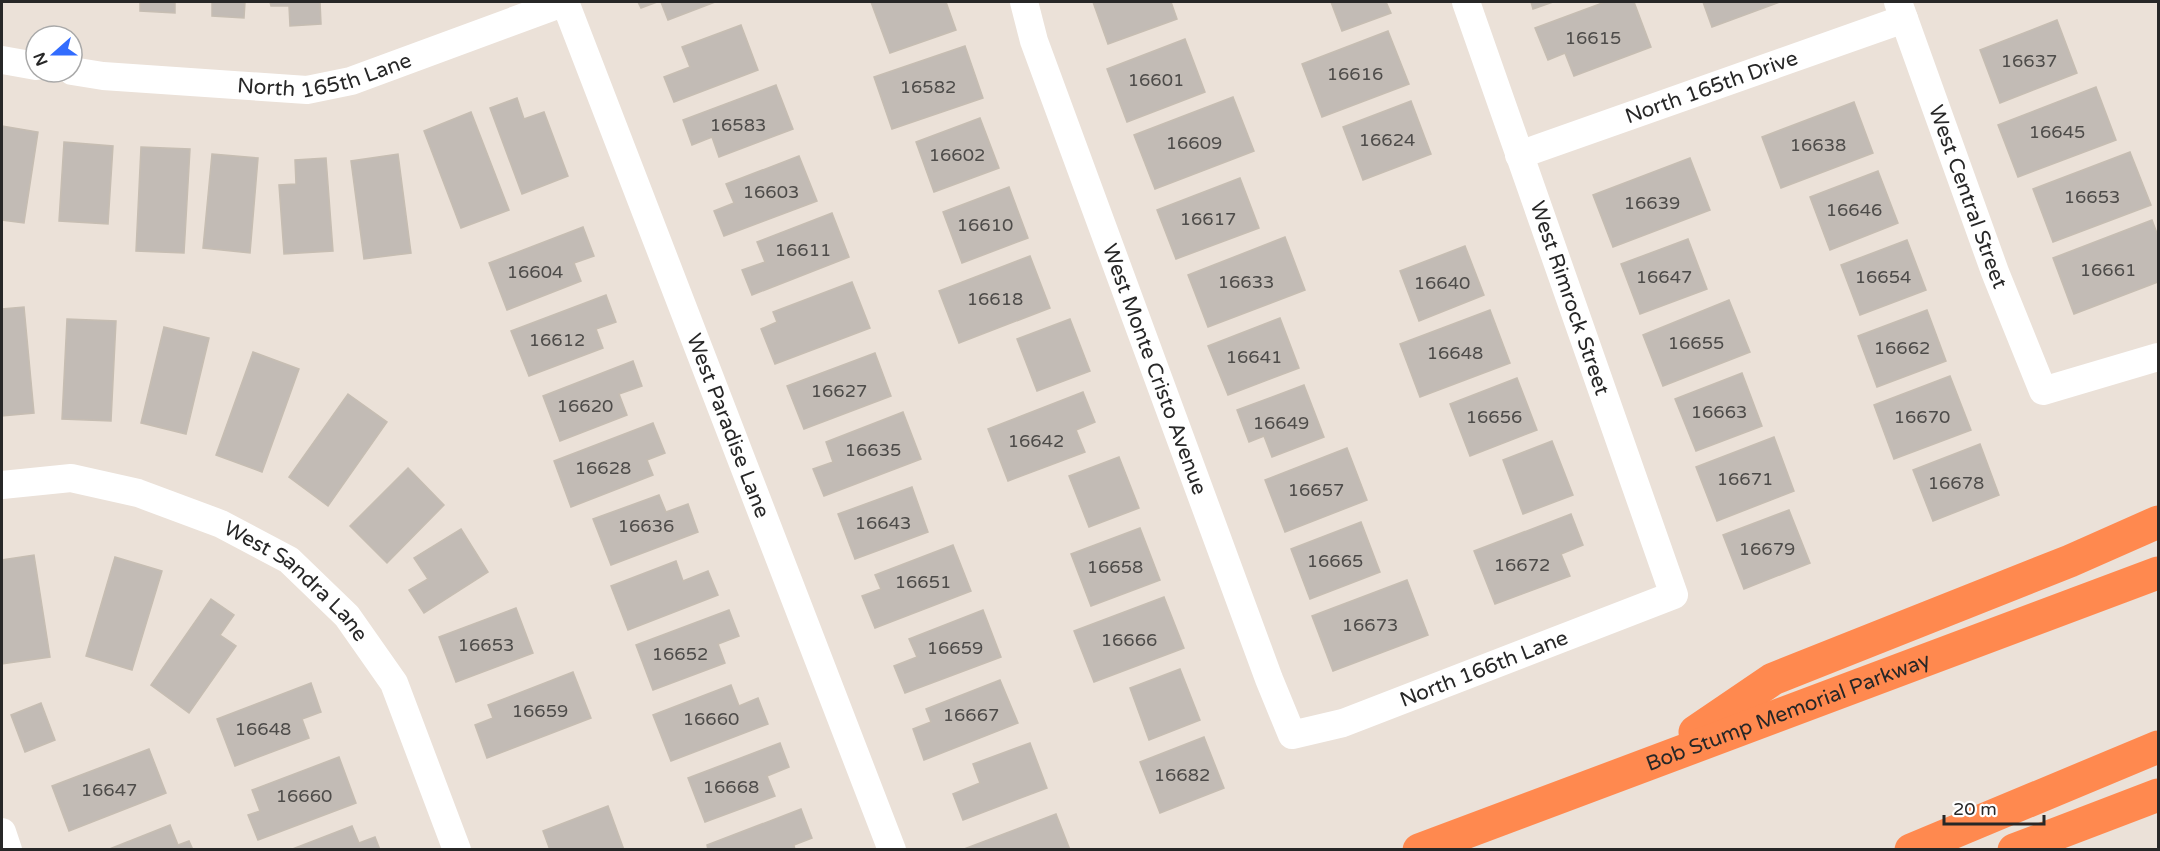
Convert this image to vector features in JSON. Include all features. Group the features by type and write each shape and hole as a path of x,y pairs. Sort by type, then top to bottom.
{"highway":[{"path":"1652,761 1773,678 2070,561 2158,522"},
{"name":"Bob Stump Memorial Parkway","path":"1419,849 2158,573"},
{"path":"1911,849 2158,747"},
{"path":"2014,849 2158,795"}],"street":[{"name":"North 165th Lane","path":"84,73 307,90 351,81 565,2"},
{"name":"West Paradise Lane","path":"565,2 892,849"},
{"name":"West Monte Cristo Avenue","path":"1024,2 1034,41 1269,679 1292,735"},
{"name":"West Rimrock Street","path":"1466,2 1674,595"},
{"name":"North 165th Drive","path":"1520,155 1901,10"},
{"name":"West Central Street","path":"1901,10 1995,272 2043,391 2158,357"},
{"path":"2,60 24,64"},
{"name":"West Sandra Lane","path":"2,485 70,478 138,493 222,524 289,560 347,616 394,682 457,849"},
{"name":"North 166th Lane","path":"1292,735 1343,723 1674,595"},
{"path":"2,832 8,849"}],"building":[{"path":"140,2 175,2 175,13 140,11"},
{"path":"212,2 245,2 244,18 212,16"},
{"path":"270,2 320,2 321,24 290,26 289,6 271,6"},
{"path":"638,2 657,2 641,8"},
{"path":"661,2 715,2 668,20"},
{"path":"871,2 946,2 956,30 890,53"},
{"path":"1093,2 1171,2 1177,19 1108,44"},
{"path":"1331,2 1386,2 1391,13 1342,31"},
{"path":"1531,2 1553,2 1533,9"},
{"path":"1605,2 1634,2 1651,47 1574,76 1565,53 1548,60 1535,28"},
{"path":"1703,2 1780,2 1712,27"},
{"path":"2057,20 2077,73 2000,103 1980,50"},
{"path":"741,25 758,70 674,102 664,77 690,67 682,47"},
{"path":"1388,31 1409,84 1322,117 1302,64"},
{"path":"1185,39 1205,92 1127,122 1107,69"},
{"path":"965,46 983,98 892,129 874,77"},
{"path":"776,85 793,129 719,157 712,137 692,145 683,120"},
{"path":"2096,87 2116,140 2018,177 1998,125"},
{"path":"1233,97 1254,151 1155,189 1134,135"},
{"path":"517,98 524,119 544,112 568,176 522,194 490,108"},
{"path":"1411,101 1431,154 1363,180 1343,127"},
{"path":"1854,102 1873,153 1781,188 1762,137"},
{"path":"471,112 509,210 461,228 424,131"},
{"path":"980,118 999,168 934,192 916,142"},
{"path":"2,126 38,132 24,223 2,220"},
{"path":"64,142 113,146 108,224 59,221"},
{"path":"141,147 190,149 184,253 136,251"},
{"path":"2130,152 2151,205 2053,242 2033,189"},
{"path":"212,154 258,158 250,253 203,248"},
{"path":"398,154 411,253 364,259 351,161"},
{"path":"799,156 817,201 724,236 714,211 734,203 726,184"},
{"path":"326,158 333,251 284,254 279,185 296,184 295,160"},
{"path":"1690,158 1710,210 1613,247 1593,195"},
{"path":"1878,171 1898,223 1830,250 1810,197"},
{"path":"1240,178 1259,228 1176,259 1157,210"},
{"path":"1009,187 1028,238 962,263 943,212"},
{"path":"832,213 849,257 752,295 742,270 765,262 757,242"},
{"path":"2152,220 2158,236 2158,282 2074,314 2053,258"},
{"path":"583,227 594,256 574,263 581,281 507,310 489,263"},
{"path":"1285,237 1305,290 1208,327 1188,275"},
{"path":"1688,239 1707,289 1640,314 1621,264"},
{"path":"1907,240 1926,290 1860,315 1841,265"},
{"path":"1465,246 1484,295 1419,321 1400,271"},
{"path":"1030,256 1050,308 959,343 939,291"},
{"path":"852,282 870,328 775,364 761,329 777,322 773,312"},
{"path":"606,295 616,322 596,329 603,348 529,376 511,331"},
{"path":"1729,300 1750,352 1663,386 1643,335"},
{"path":"24,307 34,413 2,416 2,309"},
{"path":"1490,310 1510,363 1420,397 1400,344"},
{"path":"1927,310 1946,361 1877,387 1858,336"},
{"path":"1280,318 1299,368 1228,395 1208,346"},
{"path":"67,319 116,321 111,421 62,419"},
{"path":"1070,319 1090,371 1037,391 1017,339"},
{"path":"164,327 209,338 186,434 141,423"},
{"path":"253,352 299,369 262,472 216,455"},
{"path":"875,353 891,396 804,429 787,386"},
{"path":"633,361 642,386 619,394 627,415 560,441 543,396"},
{"path":"1742,373 1762,426 1696,451 1675,399"},
{"path":"1950,376 1971,430 1894,459 1874,405"},
{"path":"1517,378 1537,430 1470,456 1450,404"},
{"path":"1304,385 1324,437 1272,457 1264,436 1249,442 1237,410"},
{"path":"1083,392 1095,422 1076,430 1085,452 1008,481 988,429"},
{"path":"348,394 387,422 328,506 289,477"},
{"path":"903,412 921,459 824,496 813,469 833,462 826,442"},
{"path":"653,423 665,453 647,460 653,475 571,507 554,461"},
{"path":"1774,437 1794,491 1717,521 1696,467"},
{"path":"1552,441 1573,495 1523,514 1503,460"},
{"path":"1980,444 1999,495 1933,521 1913,470"},
{"path":"1347,448 1367,500 1285,532 1265,480"},
{"path":"1119,457 1139,508 1089,527 1069,476"},
{"path":"408,468 444,505 387,563 350,526"},
{"path":"912,487 928,532 855,559 838,514"},
{"path":"659,495 666,512 688,504 698,532 611,565 593,519"},
{"path":"1789,510 1810,563 1744,589 1723,535"},
{"path":"1571,514 1583,545 1561,554 1570,576 1495,604 1474,551"},
{"path":"1361,522 1380,572 1310,599 1291,549"},
{"path":"1140,528 1160,580 1091,606 1071,554"},
{"path":"461,529 488,572 424,613 409,590 428,579 414,558"},
{"path":"953,545 971,591 875,628 862,596 881,589 875,575"},
{"path":"34,555 50,657 2,664 2,560"},
{"path":"115,557 162,571 132,670 86,656"},
{"path":"676,561 683,581 708,571 718,595 628,630 611,586"},
{"path":"1407,580 1428,635 1333,671 1312,616"},
{"path":"1164,597 1184,648 1094,682 1074,631"},
{"path":"211,599 234,615 220,635 236,646 189,713 151,685"},
{"path":"516,608 533,653 456,682 439,637"},
{"path":"729,610 739,636 718,644 725,663 653,690 636,645"},
{"path":"983,610 1001,657 905,693 894,666 917,657 909,639"},
{"path":"1180,669 1200,720 1149,740 1130,688"},
{"path":"573,672 591,718 487,758 475,725 493,718 488,705"},
{"path":"1000,680 1018,723 924,760 913,729 931,722 926,709"},
{"path":"311,683 321,712 302,719 309,738 235,766 217,719"},
{"path":"731,685 739,706 758,698 768,724 671,761 653,715"},
{"path":"41,703 55,740 25,752 11,715"},
{"path":"1204,737 1224,788 1160,813 1140,762"},
{"path":"780,743 789,767 767,776 775,796 705,822 688,778"},
{"path":"1030,743 1047,788 963,820 953,794 980,783 973,764"},
{"path":"149,749 166,793 69,831 52,786"},
{"path":"339,757 356,803 258,840 248,815 260,811 252,790"},
{"path":"608,806 624,850 550,850 543,831"},
{"path":"801,809 812,838 794,845 795,850 708,850 707,845"},
{"path":"1056,814 1070,850 964,850 964,849"},
{"path":"170,825 178,845 189,841 193,850 107,850"},
{"path":"352,826 359,843 375,837 380,850 290,850"}]}
